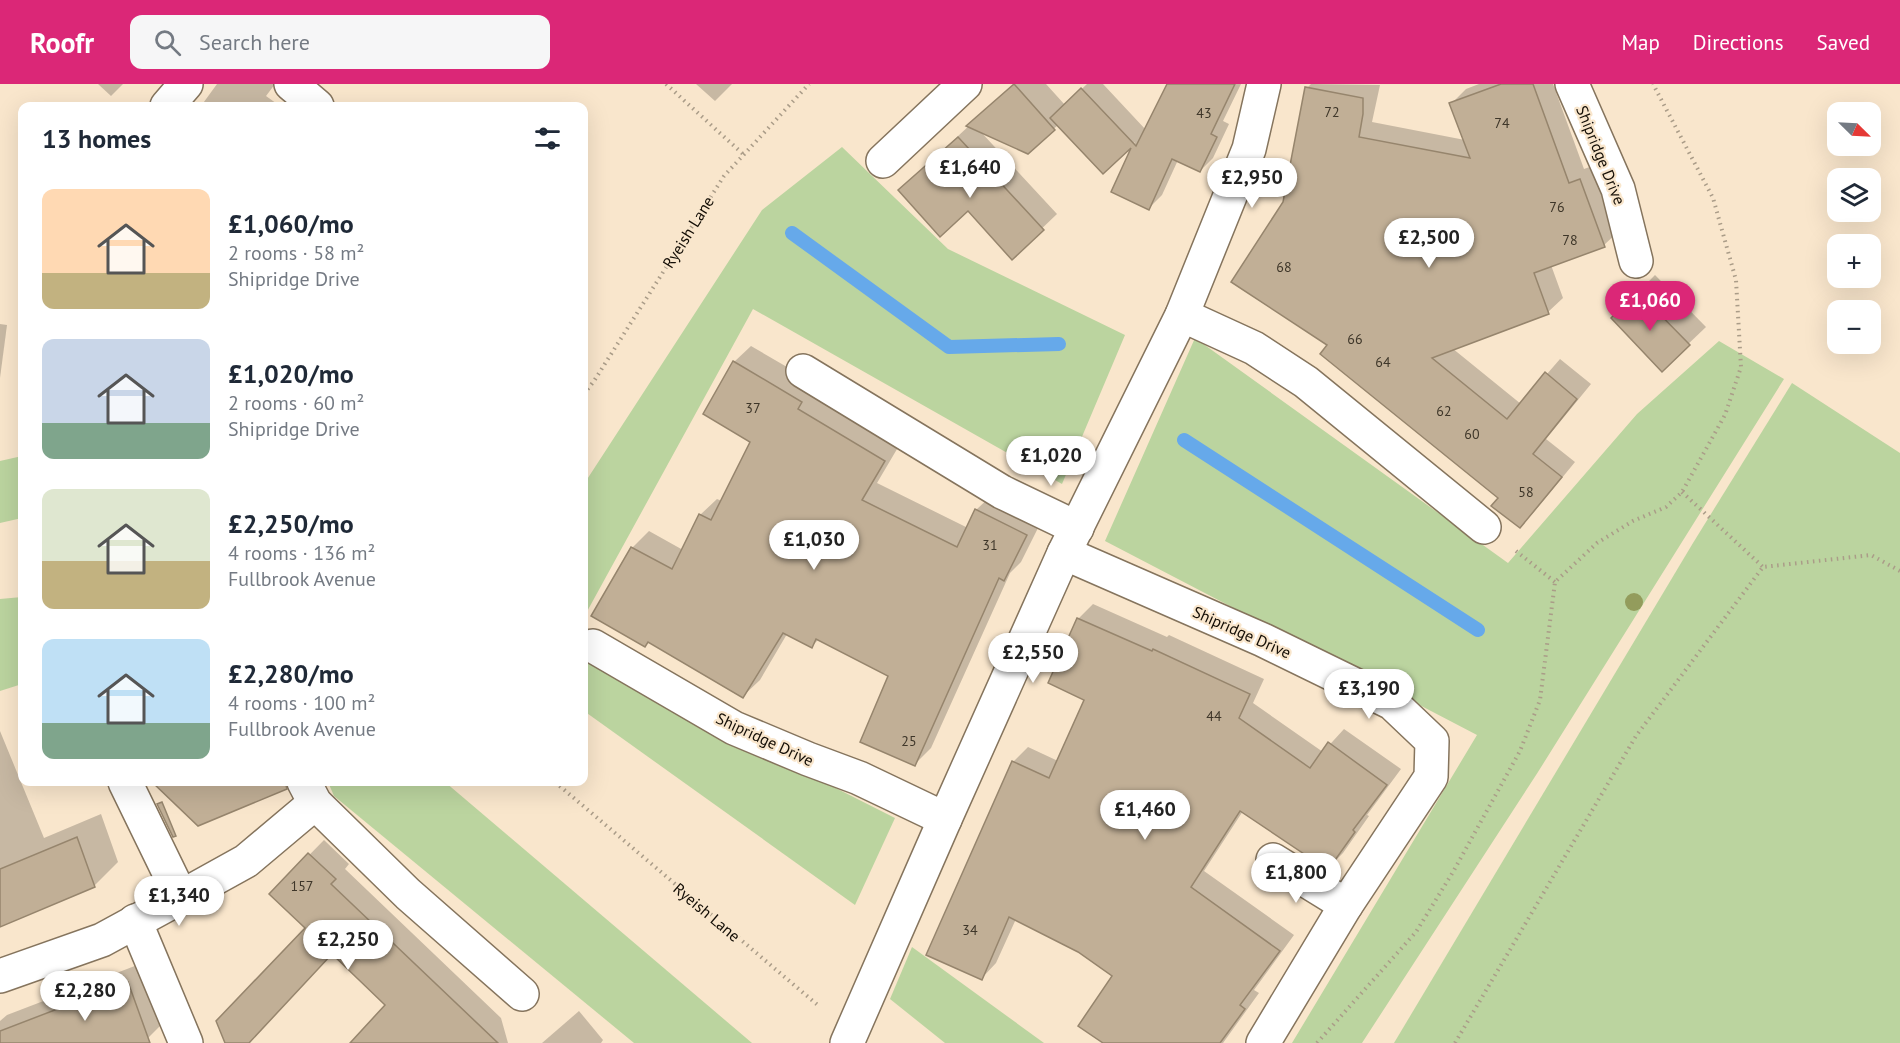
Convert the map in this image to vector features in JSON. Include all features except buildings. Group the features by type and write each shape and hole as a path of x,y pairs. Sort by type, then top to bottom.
{"street":[{"path":"170,102 186,84"},
{"path":"291,84 311,102"},
{"path":"883,161 965,84"},
{"path":"852,1041 945,819 1071,540 1182,315 1249,149 1264,84"},
{"name":"Shipridge Drive","path":"1574,86 1618,189 1636,261"},
{"path":"1182,315 1254,348 1306,382 1484,527"},
{"name":"Shipridge Drive","path":"803,371 1002,492 1071,540 1392,704 1432,741 1431,777 1346,905 1271,1031"},
{"name":"Shipridge Drive","path":"593,646 734,728 859,778 945,819"},
{"path":"127,786 181,897"},
{"path":"0,976 102,940 246,861 310,792 408,894 522,994"},
{"path":"1273,860 1346,905"},
{"path":"135,921 186,1043"}],"path":[{"path":"666,84 743,154"},
{"name":"Ryeish Lane","path":"588,389 724,176 809,84"},
{"path":"1317,1043 1416,932 1453,872 1520,751 1540,700 1556,582 1597,543 1633,521 1666,507 1682,492 1725,416 1741,367 1736,280 1713,198 1653,84"},
{"path":"1682,492 1763,567"},
{"path":"1484,527 1556,582"},
{"path":"1455,1043 1636,736 1763,567 1871,555 1900,571"},
{"name":"Ryeish Lane","path":"560,786 813,1000 852,1041"}],"green space":[{"path":"842,147 948,249 1125,335 1062,484 753,309 588,610 588,478 762,210"},
{"path":"1195,338 1508,563 1637,414 1719,341 1784,379 1538,772 1362,1043 1292,1043 1477,735 1105,541"},
{"path":"1792,383 1900,453 1900,1043 1394,1043 1693,543"},
{"path":"18,457 18,519 0,523 0,461"},
{"path":"18,597 18,685 0,691 0,599"},
{"path":"588,663 895,818 855,905 588,714"},
{"path":"330,786 450,786 752,1043 634,1043 334,796"},
{"path":"912,947 1044,1043 945,1043 890,999"}],"waterway":[{"path":"792,233 949,347 1059,344"},
{"path":"1184,440 1478,630"}]}
